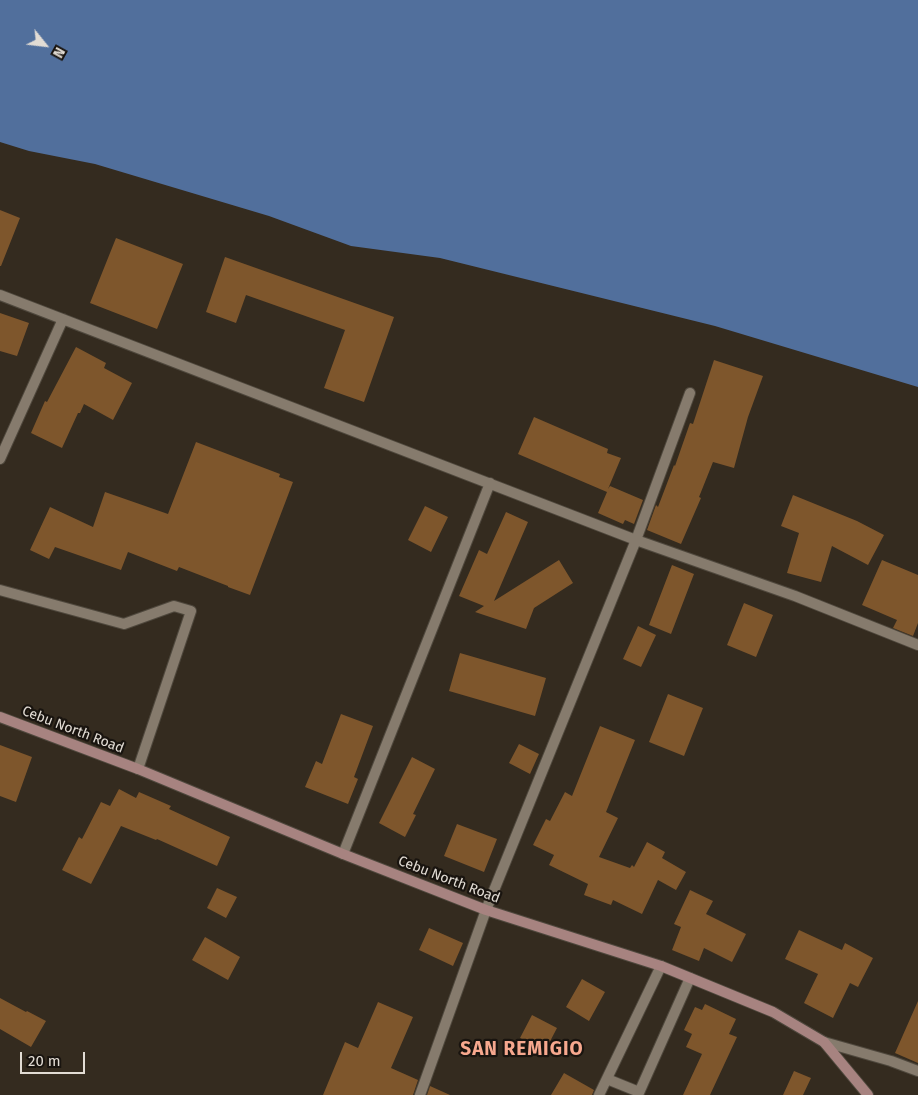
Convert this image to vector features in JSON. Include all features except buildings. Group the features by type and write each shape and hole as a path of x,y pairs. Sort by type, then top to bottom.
{"main road":[{"name":"Cebu North Road","path":"0,717 138,769 486,910 661,966 773,1012 824,1042 868,1095"}],"street":[{"path":"0,295 636,540 795,596 918,645"},
{"path":"0,459 63,319"},
{"path":"420,1095 486,910 636,540 690,393"},
{"path":"344,854 490,483"},
{"path":"0,590 124,624 174,606 191,611 138,769"},
{"path":"599,1095 661,966"},
{"path":"607,1078 639,1094 690,978"},
{"path":"824,1042 891,1061 918,1071"}],"water":[{"path":"0,0 918,0 918,387 715,326 440,258 351,246 269,216 95,164 29,151 0,142"}],"district":[{"name":"SAN REMIGIO","path":"522,1050"}]}
